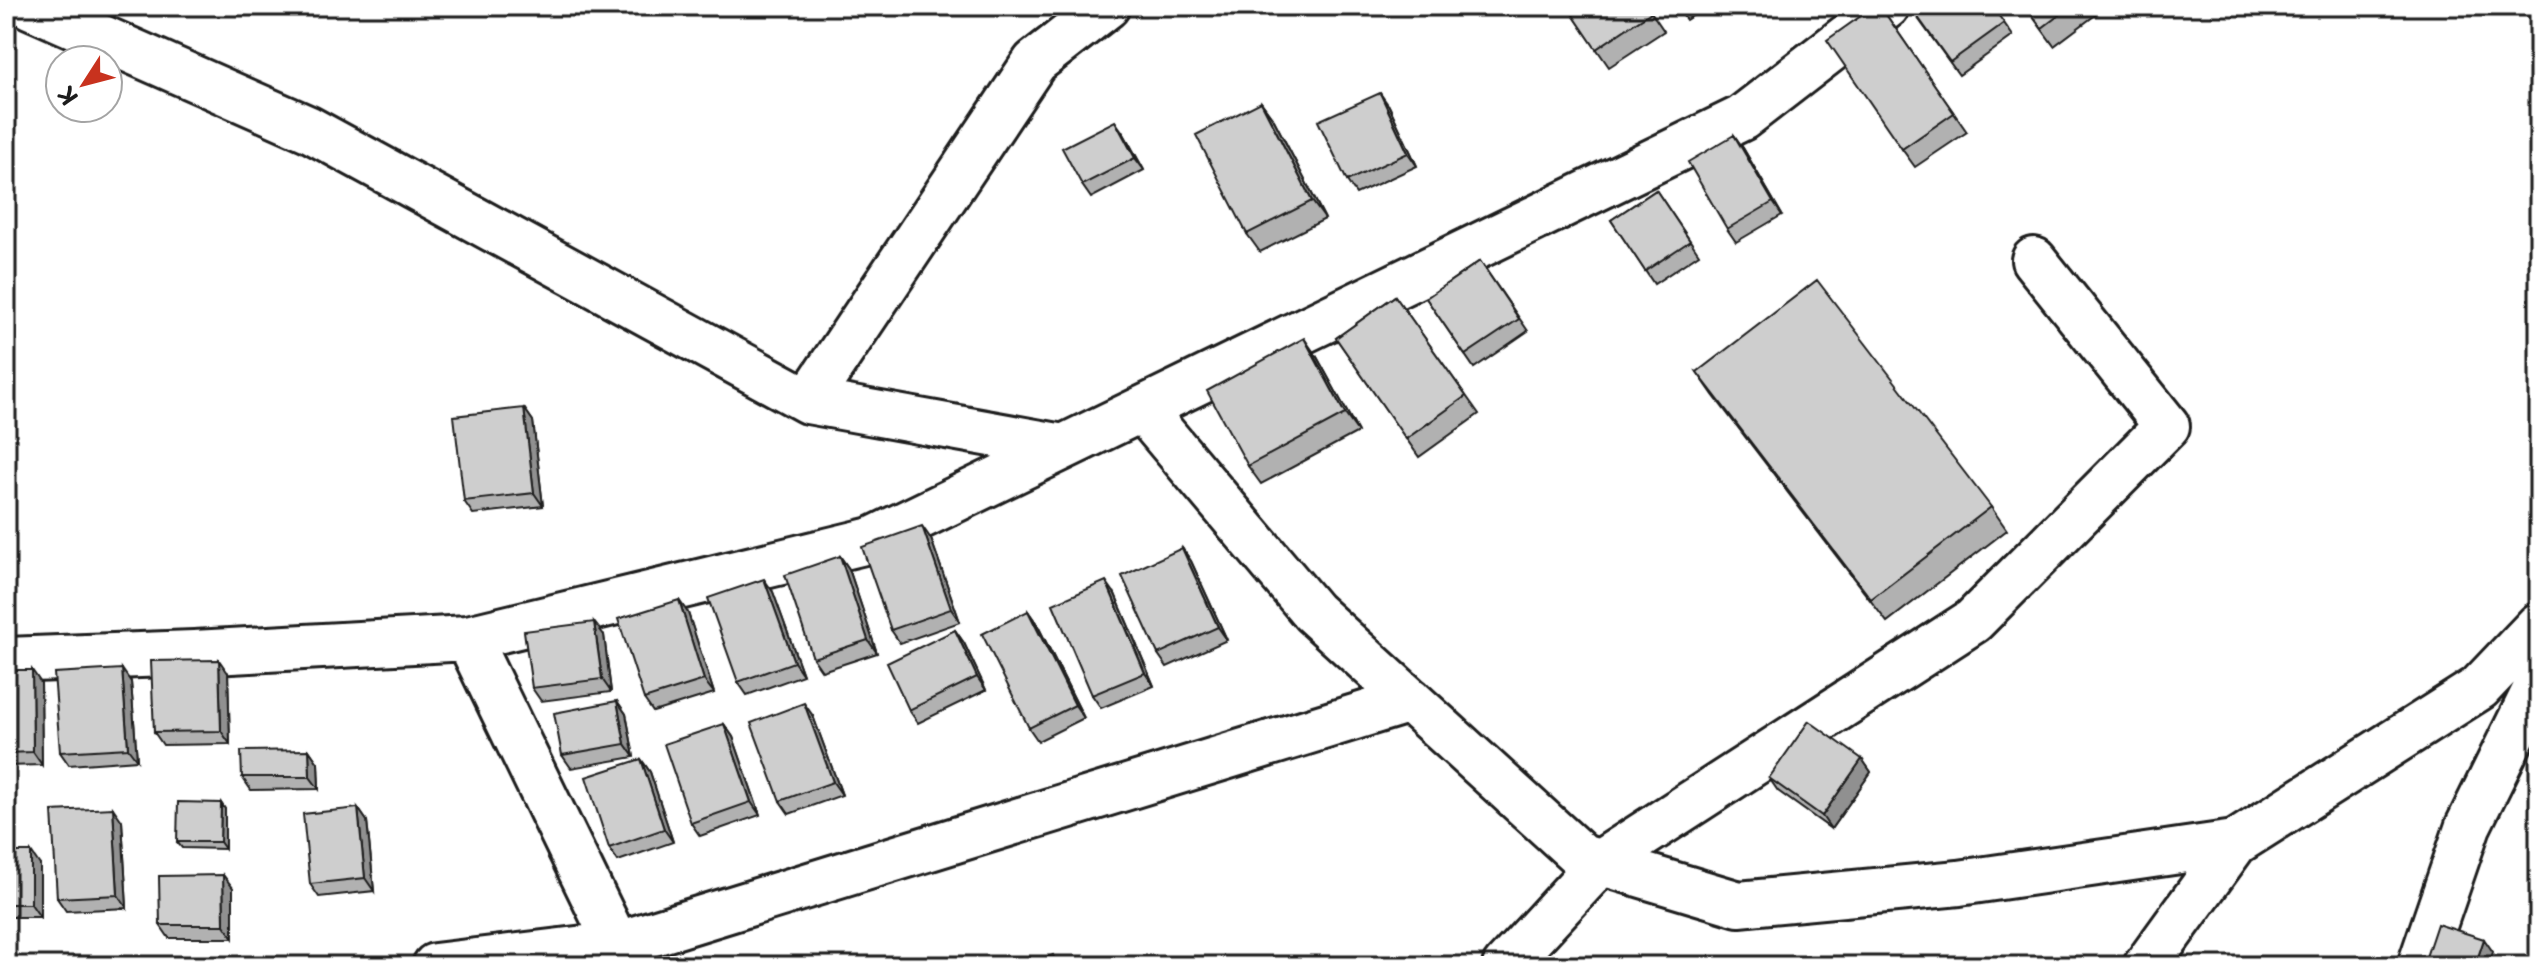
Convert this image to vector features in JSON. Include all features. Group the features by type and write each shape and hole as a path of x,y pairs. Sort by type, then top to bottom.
{"street":[{"path":"30,6 309,129 808,401 1063,447"},
{"path":"808,401 1035,62 1107,6"},
{"path":"6,660 468,638 872,540 1742,118 1887,6"},
{"path":"1505,966 1601,862 1973,621 2167,426 2034,260"},
{"path":"1142,409 1313,612 1582,857 1739,904 1959,883 2235,843"},
{"path":"2146,966 2235,843 2479,688 2539,625"},
{"path":"468,638 622,955"},
{"path":"2420,966 2468,826 2539,682"},
{"path":"435,966 622,955 1410,700"}],"building":[{"path":"1567,6 1646,6 1651,12 1596,49"},
{"path":"1875,6 1880,6 1954,113 1902,149 1827,40"},
{"path":"1910,6 1992,6 2004,23 1950,62"},
{"path":"2025,6 2071,6 2042,28"},
{"path":"1380,93 1408,153 1347,181 1318,121"},
{"path":"1261,102 1312,201 1247,234 1196,135"},
{"path":"1115,121 1135,158 1082,185 1062,148"},
{"path":"1734,135 1773,202 1727,229 1688,162"},
{"path":"1656,190 1690,241 1645,271 1611,220"},
{"path":"1480,261 1519,319 1465,355 1426,298"},
{"path":"1817,280 1991,507 1871,599 1697,372"},
{"path":"1395,296 1466,396 1406,439 1336,338"},
{"path":"1304,338 1345,414 1248,466 1207,391"},
{"path":"524,408 534,493 464,501 454,416"},
{"path":"922,526 951,609 891,630 862,547"},
{"path":"1182,548 1218,627 1158,654 1122,576"},
{"path":"840,556 868,640 813,658 785,575"},
{"path":"764,579 794,662 738,682 708,598"},
{"path":"1106,581 1145,673 1092,695 1053,604"},
{"path":"679,600 704,680 644,699 618,619"},
{"path":"1028,611 1075,705 1029,728 982,634"},
{"path":"594,622 602,679 532,688 524,631"},
{"path":"955,630 977,677 909,710 887,663"},
{"path":"219,660 221,731 154,732 151,661"},
{"path":"122,669 128,748 60,752 54,673"},
{"path":"6,670 32,670 33,752 6,753"},
{"path":"617,701 625,744 562,755 554,713"},
{"path":"804,703 833,782 780,801 751,723"},
{"path":"1809,721 1862,759 1822,816 1769,778"},
{"path":"724,724 751,802 691,823 664,744"},
{"path":"309,750 310,777 242,777 241,751"},
{"path":"641,759 664,829 609,848 586,777"},
{"path":"178,802 221,803 220,842 177,842"},
{"path":"113,808 118,895 57,898 52,811"},
{"path":"358,808 365,878 310,884 303,814"},
{"path":"6,852 31,852 31,904 6,904"},
{"path":"223,875 224,925 160,925 159,876"},
{"path":"2437,924 2484,939 2475,966 2423,966"},
{"path":"1053,955 1057,966 1024,966"}]}
